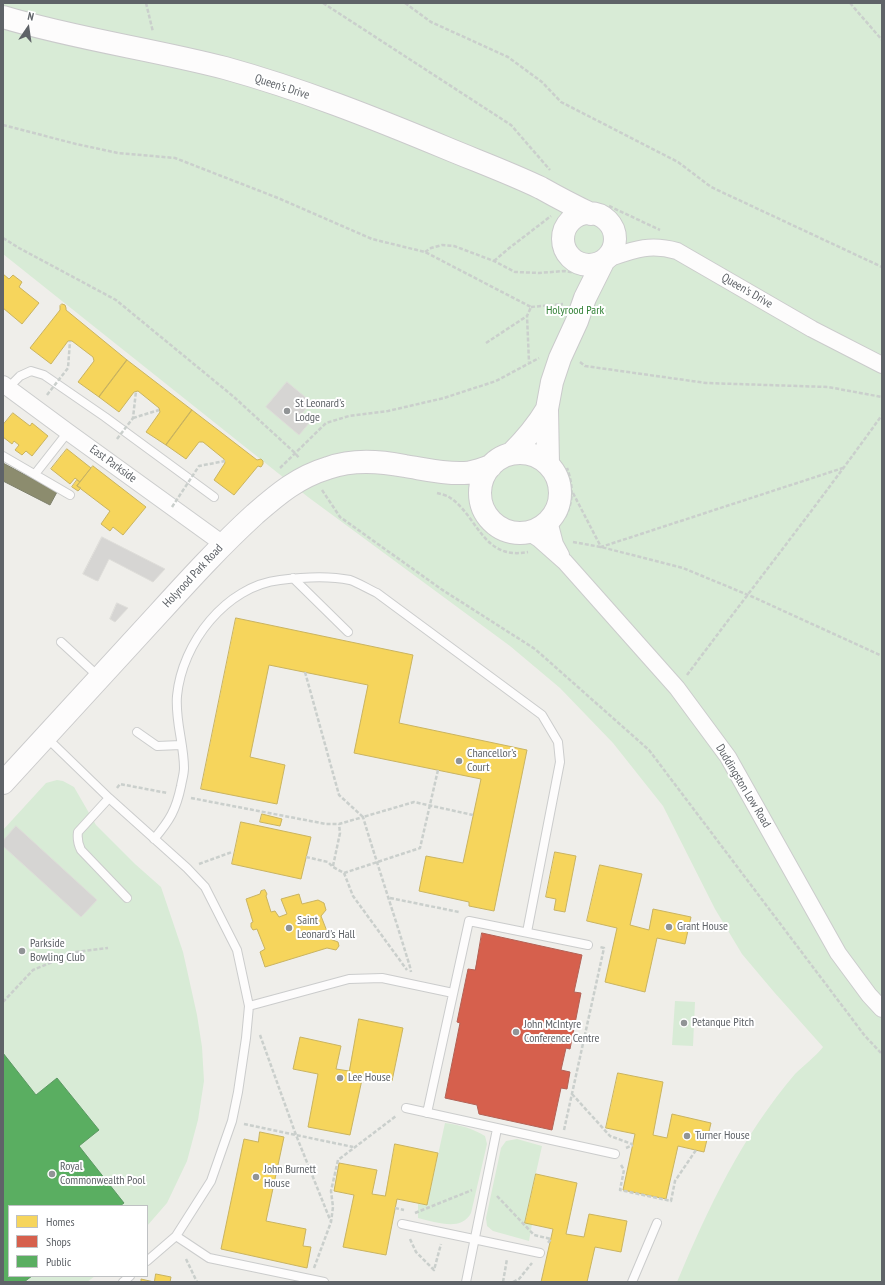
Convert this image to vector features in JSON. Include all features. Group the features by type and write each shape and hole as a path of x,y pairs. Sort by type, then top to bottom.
{"street":[{"name":"Queen's Drive","path":"3,17 63,32 226,68 346,108 404,130 514,177 559,210 591,214 605,219 612,226 614,231 615,246 605,260 584,300 562,353 552,382 547,409 548,464 556,477 560,493 557,508 549,521 543,526 528,532 513,533 498,527 492,522 476,498 467,489 432,471"},
{"path":"559,210 569,224 576,217 591,214"},
{"path":"559,210 565,248 570,257 581,268"},
{"name":"Queen's Drive","path":"584,300 581,268 648,247 658,247 677,251 812,329 882,364"},
{"name":"East Parkside","path":"6,386 223,544"},
{"name":"Queen's Drive","path":"432,471 465,473 491,466 511,454 525,440 540,422 547,409"},
{"path":"511,454 519,453 534,456 548,464"},
{"name":"Holyrood Park Road","path":"3,783 223,544 283,491 297,481 311,474 338,465 366,461 432,471"},
{"name":"Queen's Drive","path":"483,509 480,486 482,478 491,466"},
{"path":"549,521 555,544 565,562"},
{"path":"528,532 539,539 565,562"},
{"name":"Duddingston Low Road","path":"565,562 677,688 728,758 838,953 868,995 882,1009"}],"lane":[{"path":"6,386 20,376 32,371 44,376 117,425 214,497"},
{"path":"35,474 68,432"},
{"path":"3,456 70,495"},
{"path":"154,839 172,816 179,795 184,772 177,708 179,683 187,659 199,636 209,622 221,609 235,598 264,583 293,578 320,577 345,580 363,586 372,591 542,715 558,742 560,762 527,932"},
{"path":"293,578 348,632"},
{"path":"62,642 99,678"},
{"path":"137,732 157,746 181,745"},
{"path":"46,736 109,798 187,868 205,887 237,950 249,1006 246,1038 232,1121 211,1181 176,1236 148,1260"},
{"path":"109,798 78,832 78,844 81,850 127,898"},
{"path":"427,1114 469,921 588,945"},
{"path":"249,1006 349,979 382,978 453,993"},
{"path":"406,1108 427,1114 615,1154"},
{"path":"466,1282 497,1129"},
{"path":"632,1282 657,1223"},
{"path":"402,1224 540,1253"},
{"path":"176,1236 209,1258 324,1282"}],"path":[{"path":"146,3 159,52"},
{"path":"323,3 511,125 551,171"},
{"path":"405,3 431,22 508,58 542,82 561,102 678,162 711,187 882,267"},
{"path":"850,3 882,40"},
{"path":"3,125 118,153 175,158 278,198 372,239 425,252 531,306 584,300"},
{"path":"494,261 559,210"},
{"path":"3,238 116,300 234,397 296,453 340,517 441,589 535,649 649,750 866,1036 882,1054"},
{"path":"425,252 431,248 442,245 454,246 494,261 515,272 539,273 581,268"},
{"path":"529,362 527,316 531,306"},
{"path":"486,343 527,316"},
{"path":"46,395 68,368 70,341"},
{"path":"278,469 326,423 349,416 388,411 444,398 496,381 529,362 550,353 562,353 573,357 585,366 706,383 828,387 882,397"},
{"path":"117,439 133,418 136,391"},
{"path":"133,418 159,410"},
{"path":"677,688 844,468 882,415"},
{"path":"172,507 199,466 225,461"},
{"path":"601,547 844,468"},
{"path":"572,492 601,547"},
{"path":"570,542 601,547 683,568 747,594 882,656"},
{"path":"305,672 339,795 363,817 377,863 390,898 411,975 353,896 344,873 333,867 328,862 306,857"},
{"path":"344,873 420,848 438,770"},
{"path":"109,798 120,784 326,824 339,824 414,802 473,815"},
{"path":"333,867 340,833 339,824"},
{"path":"187,868 232,852"},
{"path":"390,898 463,913 469,921"},
{"path":"562,1143 604,948 588,945"},
{"path":"3,1002 32,970 76,952 108,948"},
{"path":"260,1034 296,1135 330,1222"},
{"path":"572,1094 610,1136 633,1144"},
{"path":"310,1279 330,1222 332,1207 331,1191 338,1160 353,1147 406,1108"},
{"path":"232,1121 353,1147"},
{"path":"615,1154 624,1170 620,1190 671,1201 675,1181 696,1150"},
{"path":"444,1232 434,1270 416,1252 395,1208 416,1213 485,1184 534,1235 551,1239"},
{"path":"503,1282 509,1247"}],"green space":[{"name":"Holyrood Park","path":"3,3 882,3 882,1282 677,1282 714,1200 759,1122 795,1074 823,1047 742,954 715,909 663,806 613,743 560,688 510,646 308,497 3,254"},
{"path":"57,780 63,781 74,787 96,825 135,864 161,887 183,952 197,1015 202,1047 204,1081 198,1120 187,1161 167,1203 148,1225 148,1205 8,1205 8,1277 94,1277 87,1282 3,1282 3,830 46,783"},
{"name":"Petanque Pitch","path":"675,1001 695,1002 693,1046 672,1045"},
{"path":"445,1123 466,1127 480,1133 485,1136 487,1144 471,1213 467,1219 455,1224 440,1223 418,1218 418,1204 427,1205"},
{"path":"517,1139 542,1146 525,1222 532,1224 529,1241 493,1231 487,1226 486,1218 501,1148 506,1141"}],"building: Homes":[{"path":"3,274 9,279 13,275 22,282 19,287 39,303 22,324 3,308"},
{"path":"62,304 65,305 66,310 127,360 99,397 78,382 94,361 93,357 72,341 68,341 51,364 30,348 60,310 60,306"},
{"path":"127,360 192,410 166,445 146,432 160,412 159,408 138,391 134,392 119,412 99,397"},
{"path":"192,410 257,460 261,459 263,461 261,467 258,466 234,495 214,480 225,463 224,459 203,442 199,442 186,459 166,445"},
{"path":"13,413 30,426 32,423 48,436 32,456 26,451 22,455 15,450 19,445 14,441 12,444 3,437 3,425"},
{"path":"67,449 91,468 80,482 75,478 70,484 51,469"},
{"path":"93,466 146,507 123,535 113,527 110,531 101,524 110,511 77,486"},
{"path":"77,480 80,482 77,486 81,488 78,491 72,487"},
{"name":"Chancellor's Court","path":"236,618 413,655 399,723 527,750 494,911 469,906 469,902 419,891 426,856 463,863 481,779 354,753 368,685 269,665 250,757 285,765 277,804 201,789"},
{"path":"262,814 282,819 280,826 260,822"},
{"path":"241,822 311,837 301,879 232,864"},
{"path":"555,852 576,856 565,912 554,910 556,899 546,897"},
{"name":"Grant House","path":"600,865 642,874 630,925 649,930 653,909 691,917 685,944 657,938 645,992 605,982 617,928 587,921"},
{"name":"Saint Leonard's Hall","path":"265,890 271,912 275,911 279,917 287,914 281,899 299,894 302,904 318,900 324,903 326,910 321,916 330,939 338,942 339,946 336,950 327,948 265,967 260,952 265,949 257,929 253,930 251,927 251,923 253,922 246,899 260,894 261,891"},
{"name":"Lee House","path":"359,1019 403,1028 392,1081 363,1075 350,1135 308,1127 318,1074 293,1069 300,1037 341,1046 336,1069 349,1071"},
{"name":"Turner House","path":"618,1073 663,1082 653,1135 667,1138 672,1114 711,1123 704,1152 678,1146 666,1199 623,1190 635,1134 606,1128"},
{"name":"John Burnett House","path":"260,1132 284,1137 266,1221 306,1229 303,1246 311,1247 307,1268 221,1249 244,1139 258,1142"},
{"path":"395,1144 438,1153 427,1205 397,1199 386,1255 343,1247 354,1195 334,1191 339,1163 377,1170 372,1194 385,1196"},
{"path":"536,1174 577,1183 566,1234 584,1237 589,1214 627,1221 621,1252 595,1247 587,1282 541,1282 553,1229 525,1223"},
{"path":"156,1274 171,1277 170,1282 154,1282"},
{"path":"141,1279 154,1282 141,1282"}],"building: Shops":[{"name":"John McIntyre Conference Centre","path":"482,933 582,955 574,992 581,993 570,1049 566,1048 561,1070 570,1072 567,1089 561,1088 552,1130 479,1114 477,1105 445,1098 460,1023 457,1022 468,969 475,970"}],"building: Public":[{"name":"Royal Commonwealth Pool","path":"3,1053 36,1095 57,1078 99,1130 79,1146 124,1203 121,1205 8,1205 8,1277 31,1277 24,1282 3,1282"}],"building: Industry":[{"path":"3,463 57,492 50,505 3,481"}],"building: Other":[{"name":"St Leonard's Lodge","path":"287,382 311,402 301,415 310,422 299,435 266,407"},
{"path":"102,537 165,569 153,582 109,559 98,581 83,574"},
{"path":"117,603 128,608 115,622 110,619"},
{"path":"16,826 97,900 81,917 3,846 3,841"}],"place":[{"name":"St Leonard's Lodge","path":"287,411"},
{"name":"Chancellor's Court","path":"459,761"},
{"name":"Grant House","path":"669,927"},
{"name":"Saint Leonard's Hall","path":"289,928"},
{"name":"Parkside Bowling Club","path":"22,951"},
{"name":"Petanque Pitch","path":"684,1023"},
{"name":"John McIntyre Conference Centre","path":"516,1032"},
{"name":"Lee House","path":"340,1078"},
{"name":"Turner House","path":"687,1136"},
{"name":"Royal Commonwealth Pool","path":"52,1174"},
{"name":"John Burnett House","path":"256,1177"}]}
